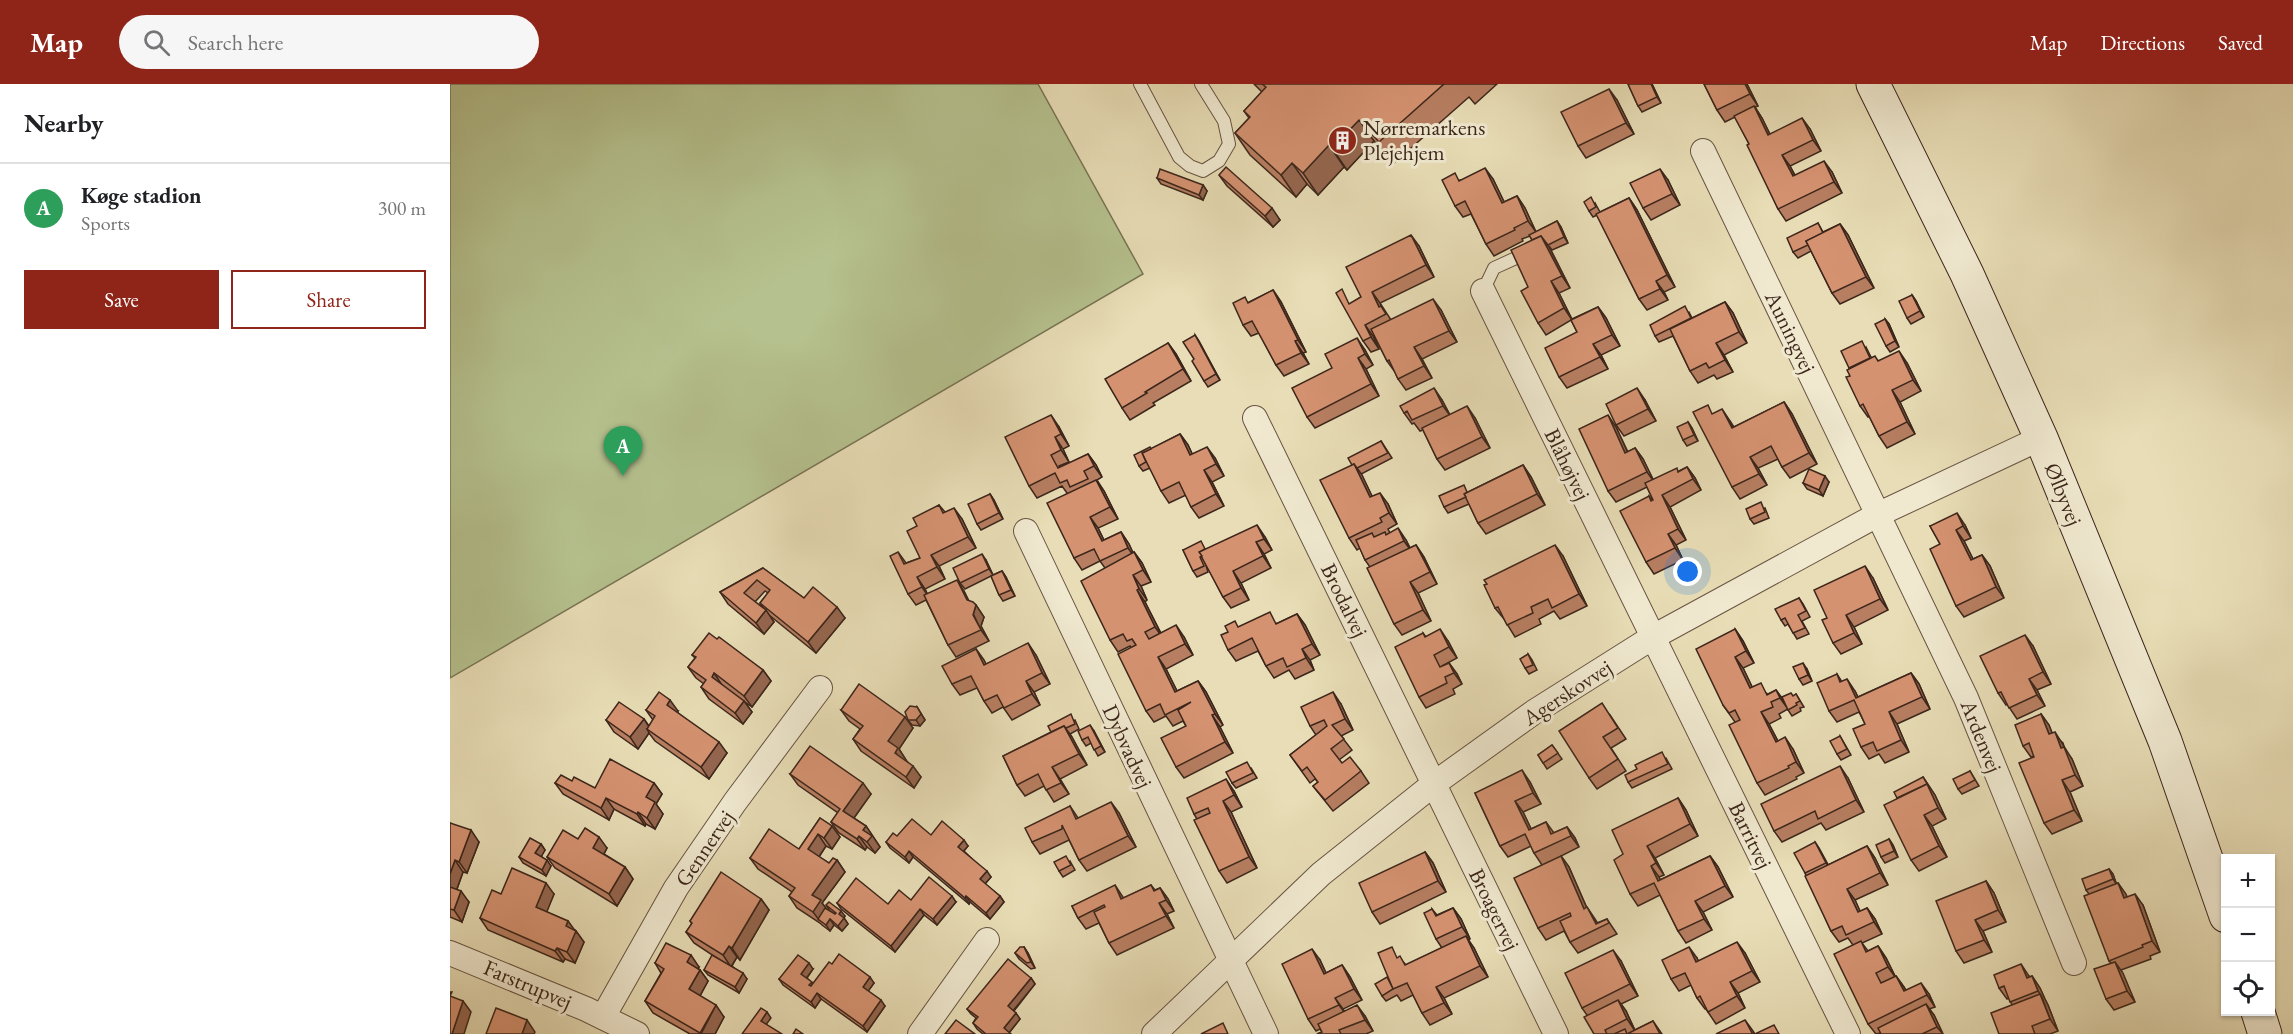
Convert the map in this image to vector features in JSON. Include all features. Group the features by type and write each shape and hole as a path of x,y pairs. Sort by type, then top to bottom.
{"street":[{"name":"Ølbyvej","path":"1873,84 1967,274 2041,438 2165,741 2223,908"},
{"name":"Auningvej","path":"1703,151 1879,514"},
{"name":"Blåhøjvej","path":"1483,291 1653,637"},
{"name":"Brodalvej","path":"1255,418 1435,783"},
{"name":"Agerskovvej","path":"1154,1034 1321,874 1435,783 1534,712 1653,637 1879,514 2041,438"},
{"name":"Ardenvej","path":"1879,514 1966,698 2074,963"},
{"name":"Dybvadvej","path":"1026,531 1266,1034"},
{"name":"Barritvej","path":"1653,637 1848,1034"},
{"name":"Gennervej","path":"603,1017 676,888 735,802 820,688"},
{"name":"Broagervej","path":"1435,783 1556,1034"},
{"path":"920,1034 987,940"},
{"name":"Farstrupvej","path":"450,952 603,1017 637,1034"},
{"path":"2260,1016 2265,1034"}],"lane":[{"path":"1140,84 1179,157 1190,166 1203,171 1219,161 1229,144 1224,121 1202,84"},
{"path":"1483,291 1494,267 1528,252"}],"green space":[{"path":"450,84 1038,84 1143,274 450,678"}],"building":[{"name":"Nørremarkens Plejehjem","path":"1262,84 1444,84 1379,142 1359,120 1332,148 1329,145 1303,173 1292,163 1281,175 1235,133 1250,117 1244,111 1266,87"},
{"path":"1628,84 1651,84 1657,97 1638,106"},
{"path":"1704,84 1745,84 1750,94 1717,110"},
{"path":"1609,89 1626,123 1578,146 1561,112"},
{"path":"1754,106 1768,135 1802,118 1813,140 1782,155 1793,176 1824,161 1834,182 1778,209 1734,116"},
{"path":"1226,167 1272,208 1265,216 1219,175"},
{"path":"1485,168 1502,203 1517,196 1528,221 1486,244 1465,201 1455,206 1442,180 1455,173 1459,181"},
{"path":"1160,169 1203,185 1199,195 1157,178"},
{"path":"1660,169 1672,194 1643,208 1630,183"},
{"path":"1591,197 1596,207 1589,211 1584,202"},
{"path":"1629,198 1667,275 1656,281 1660,289 1639,299 1596,214"},
{"path":"1557,221 1564,237 1548,245 1541,236 1532,240 1529,235"},
{"path":"1818,223 1823,233 1806,241 1808,245 1793,252 1787,238"},
{"path":"1840,224 1866,277 1832,293 1806,241"},
{"path":"1411,235 1426,265 1372,292 1379,307 1381,306 1386,314 1365,325 1371,337 1363,341 1336,293 1342,289 1349,304 1361,297 1346,267"},
{"path":"1541,236 1562,276 1551,281 1564,308 1538,323 1521,291 1528,287 1511,250"},
{"path":"1273,290 1298,340 1295,341 1301,353 1276,365 1252,321 1243,325 1233,303 1245,297 1248,303"},
{"path":"1912,295 1920,311 1907,318 1899,301"},
{"path":"1433,299 1449,331 1414,347 1424,366 1398,379 1371,329"},
{"path":"1725,302 1739,332 1716,343 1725,360 1709,368 1706,363 1690,371 1670,329"},
{"path":"1685,306 1691,318 1655,336 1650,325"},
{"path":"1598,307 1612,335 1593,344 1600,357 1559,377 1545,348 1577,332 1571,320"},
{"path":"1885,319 1895,341 1886,346 1875,324"},
{"path":"1195,335 1216,374 1204,381 1183,342"},
{"path":"1357,338 1365,354 1358,358 1371,384 1307,417 1292,388 1332,368 1325,354"},
{"path":"1862,341 1870,358 1849,368 1841,351"},
{"path":"1168,343 1183,369 1122,408 1105,379"},
{"path":"1899,351 1913,380 1892,390 1907,422 1879,436 1863,404 1860,406 1846,377 1850,376 1847,370 1875,356 1878,361"},
{"path":"1434,388 1443,406 1412,420 1407,411 1404,413 1400,406"},
{"path":"1637,388 1648,409 1616,425 1606,404"},
{"path":"1784,402 1809,453 1782,467 1771,446 1750,457 1759,474 1732,487 1693,412 1708,405 1712,414 1722,409 1732,428"},
{"path":"1467,406 1482,437 1437,459 1422,428"},
{"path":"1051,415 1061,434 1055,437 1061,450 1051,455 1058,468 1088,454 1094,466 1084,471 1088,479 1070,487 1067,480 1060,483 1055,473 1029,486 1005,437"},
{"path":"1608,415 1625,453 1635,448 1647,472 1608,491 1579,429"},
{"path":"1688,422 1694,435 1683,440 1677,427"},
{"path":"1180,434 1190,455 1207,447 1216,464 1204,470 1216,494 1191,507 1179,482 1161,491 1142,453"},
{"path":"1381,441 1388,453 1357,468 1354,464 1352,465 1348,458"},
{"path":"1150,447 1151,449 1142,453 1146,462 1139,466 1134,455"},
{"path":"1354,464 1370,497 1380,493 1389,513 1380,518 1382,522 1349,538 1320,480"},
{"path":"1523,465 1537,494 1478,523 1464,494"},
{"path":"1687,467 1693,479 1662,495 1678,529 1668,534 1675,548 1646,562 1620,511 1649,496 1651,501 1653,500 1645,483 1677,468 1678,472"},
{"path":"1809,469 1825,476 1819,490 1803,483"},
{"path":"1096,480 1110,507 1090,517 1102,541 1121,532 1128,548 1100,561 1094,549 1074,558 1047,503"},
{"path":"1464,485 1467,492 1464,494 1466,497 1444,507 1439,496"},
{"path":"990,494 999,513 977,524 968,504"},
{"path":"1761,502 1765,512 1750,519 1746,509"},
{"path":"939,505 943,513 954,508 968,537 931,555 937,567 917,577 922,587 908,594 890,556 898,552 904,564 920,558 907,531 917,526 913,518"},
{"path":"1957,513 1963,526 1956,530 1971,560 1982,555 1996,587 1956,606 1930,549 1940,544 1930,526"},
{"path":"1257,525 1264,539 1256,542 1263,556 1233,571 1241,588 1223,597 1199,552"},
{"path":"1398,528 1404,541 1365,560 1356,540 1372,533 1374,537 1385,532 1386,535"},
{"path":"1201,541 1205,549 1199,552 1204,566 1193,571 1183,550"},
{"path":"1416,545 1430,572 1410,582 1423,610 1394,624 1367,568"},
{"path":"1555,545 1579,594 1552,608 1548,599 1531,607 1533,613 1507,625 1498,607 1495,608 1484,585 1487,584 1484,580"},
{"path":"1134,552 1143,570 1133,575 1139,589 1137,590 1155,627 1145,632 1149,639 1176,625 1185,644 1158,657 1175,692 1198,681 1215,714 1212,715 1225,742 1176,767 1161,738 1186,726 1178,710 1191,702 1165,715 1160,704 1146,711 1118,654 1136,645 1132,639 1127,641 1123,634 1110,640 1081,581"},
{"path":"982,554 989,569 960,583 953,568"},
{"path":"1865,566 1880,599 1846,615 1854,633 1833,643 1822,620 1827,618 1814,590"},
{"path":"763,568 804,598 813,587 837,607 808,642 760,603 770,590 757,580 744,593 766,610 756,623 720,592"},
{"path":"1002,571 1011,590 999,595 991,576"},
{"path":"957,580 967,600 976,605 973,615 981,630 948,645 924,595"},
{"path":"1799,598 1806,611 1798,615 1805,628 1793,633 1785,618 1781,620 1775,609"},
{"path":"1270,612 1276,624 1297,614 1312,644 1302,649 1306,658 1287,667 1283,658 1266,666 1252,638 1228,650 1221,635 1228,632 1225,626 1235,621 1238,627"},
{"path":"1440,629 1449,647 1434,655 1440,667 1449,663 1454,673 1445,677 1447,683 1419,697 1395,647 1423,633 1425,637"},
{"path":"1735,629 1746,651 1735,657 1750,688 1761,683 1767,695 1776,690 1780,698 1771,702 1773,707 1761,712 1776,742 1785,737 1796,762 1788,766 1789,768 1757,783 1729,725 1740,720 1735,710 1729,713 1723,705 1696,649"},
{"path":"709,633 717,639 719,637 763,670 744,696 714,673 712,677 744,701 735,713 701,687 706,680 688,667 696,657 692,655"},
{"path":"2025,635 2043,672 2029,679 2037,695 2009,708 2001,692 1998,693 1980,656"},
{"path":"1028,643 1042,673 1026,681 1032,694 1004,708 997,695 984,701 971,676 952,684 942,666 976,649 984,665"},
{"path":"1528,654 1533,665 1525,668 1520,659"},
{"path":"1803,663 1808,675 1799,679 1793,667"},
{"path":"1911,673 1922,697 1889,712 1901,740 1877,751 1873,742 1861,747 1853,729 1865,724 1854,700 1829,711 1817,683 1837,674 1840,682 1847,679 1856,698"},
{"path":"859,684 905,717 888,741 898,748 895,753 913,766 906,777 853,739 863,726 841,710"},
{"path":"659,692 670,700 667,705 719,742 701,767 647,729 655,716 646,710"},
{"path":"1333,692 1345,719 1332,725 1344,739 1331,749 1342,763 1350,757 1361,771 1325,800 1313,786 1318,782 1307,767 1302,771 1290,755 1327,726 1324,720 1310,726 1301,707"},
{"path":"1791,693 1793,696 1796,694 1800,701 1788,710 1782,697"},
{"path":"619,702 644,719 630,737 606,720"},
{"path":"1602,703 1618,728 1603,737 1618,759 1589,778 1559,731"},
{"path":"910,706 917,707 921,714 916,720 908,720 905,712"},
{"path":"1071,714 1075,724 1051,732 1048,726"},
{"path":"2041,714 2049,734 2055,732 2061,748 2064,747 2075,775 2062,780 2074,810 2044,823 2019,763 2034,757 2029,743 2023,746 2015,725"},
{"path":"1090,725 1101,746 1094,750 1088,737 1082,740 1078,731"},
{"path":"1064,726 1079,754 1052,767 1061,783 1046,790 1038,774 1017,785 1003,756"},
{"path":"1840,736 1847,749 1837,754 1830,741"},
{"path":"1552,745 1558,753 1543,763 1538,755"},
{"path":"810,746 863,783 843,811 866,826 863,830 872,836 867,842 859,836 857,839 831,822 840,809 790,774"},
{"path":"1662,752 1668,764 1628,782 1625,775 1637,769 1635,765"},
{"path":"610,759 654,783 646,797 655,802 647,818 606,798 601,808 555,783 561,775 572,781 574,777 595,788"},
{"path":"1247,762 1253,773 1232,783 1226,772"},
{"path":"1840,766 1856,800 1818,819 1815,811 1774,831 1761,804"},
{"path":"1522,770 1533,793 1515,801 1529,830 1546,822 1551,834 1567,827 1571,836 1534,853 1525,834 1500,846 1475,793"},
{"path":"1970,771 1975,780 1958,789 1953,779"},
{"path":"1923,777 1927,784 1897,798 1894,792"},
{"path":"1226,779 1234,795 1223,801 1249,857 1219,871 1194,820 1210,813 1208,808 1194,814 1187,798"},
{"path":"1927,784 1938,808 1924,815 1939,846 1911,860 1884,805"},
{"path":"1678,798 1690,824 1647,846 1656,863 1651,866 1658,881 1710,856 1725,886 1695,901 1704,919 1678,931 1654,883 1630,894 1614,860 1623,854 1612,830"},
{"path":"1111,802 1128,836 1079,860 1062,825 1062,829 1032,842 1025,828 1070,806 1076,819"},
{"path":"820,818 832,826 824,838 818,834 808,849 829,863 833,858 837,860 812,895 821,900 813,912 789,896 795,888 750,858 769,829 799,849"},
{"path":"912,819 931,835 942,821 964,840 958,847 987,871 980,879 1000,896 986,913 909,851 905,857 886,842 893,833 897,836"},
{"path":"450,823 471,830 459,862 455,860 450,874"},
{"path":"585,828 599,837 593,848 625,867 609,894 547,857 563,830 578,839"},
{"path":"530,838 541,844 535,853 547,860 542,870 519,857"},
{"path":"1889,839 1894,851 1881,857 1876,845"},
{"path":"1815,842 1826,863 1805,873 1794,853"},
{"path":"1867,846 1880,873 1847,889 1858,912 1867,908 1874,922 1846,935 1842,926 1831,931 1805,876"},
{"path":"1425,852 1438,881 1372,912 1359,883"},
{"path":"1066,856 1071,865 1059,871 1054,862"},
{"path":"1561,856 1584,909 1587,907 1596,924 1607,919 1609,923 1570,942 1560,921 1571,916 1570,913 1538,928 1514,878"},
{"path":"512,868 546,883 536,907 568,921 566,926 576,931 567,952 557,948 555,951 480,918 492,890 501,894"},
{"path":"2109,869 2113,879 2086,890 2082,879"},
{"path":"721,872 761,899 732,948 729,946 723,955 686,932 692,923 690,921"},
{"path":"929,877 952,896 933,919 920,909 891,946 837,903 856,878 888,904 899,890 911,900"},
{"path":"1986,881 1998,910 1975,920 1984,940 1956,951 1936,901"},
{"path":"2118,883 2124,898 2135,894 2152,941 2109,961 2084,896"},
{"path":"1115,885 1121,899 1151,885 1154,891 1160,888 1166,900 1159,903 1166,916 1109,943 1094,912 1105,907 1104,905 1078,918 1072,906"},
{"path":"450,887 461,891 454,910 450,909"},
{"path":"829,902 841,911 839,914 844,918 838,926 830,919 826,925 818,919 825,908 836,913 826,905"},
{"path":"1453,908 1462,927 1436,939 1424,913 1432,909 1436,916"},
{"path":"1466,936 1480,966 1436,987 1444,1003 1422,1013 1407,983 1393,989 1378,953 1392,947 1397,958 1400,956 1405,965"},
{"path":"1861,941 1866,952 1878,946 1888,967 1876,973 1881,983 1896,976 1904,991 1921,983 1927,995 1868,1024 1834,954"},
{"path":"1737,942 1752,971 1730,982 1737,996 1708,1012 1700,996 1697,998 1685,973 1671,979 1662,960 1689,947 1696,962"},
{"path":"666,943 691,955 687,962 700,970 689,989 716,1005 700,1033 645,1001 664,969 655,963"},
{"path":"1020,947 1024,947 1031,962 1027,963 1015,953"},
{"path":"1312,949 1324,974 1342,965 1354,989 1335,998 1339,1005 1308,1019 1282,964"},
{"path":"1613,950 1630,984 1582,1008 1565,973"},
{"path":"839,954 870,977 863,987 881,1000 863,1026 817,993 811,1002 779,979 798,955 809,963 801,974 812,982 809,985 811,986 829,962 832,964"},
{"path":"712,955 743,973 735,987 704,970"},
{"path":"1008,959 1031,978 1008,1006 1016,1013 1004,1028 1011,1034 986,1034 973,1023 978,1017 967,1009"},
{"path":"2115,962 2127,991 2106,999 2094,969"},
{"path":"2021,964 2027,978 2032,976 2038,991 2010,1002 2004,986 1999,988 1994,975"},
{"path":"1387,977 1393,989 1382,996 1375,984"},
{"path":"2040,994 2050,1019 2032,1026 2035,1034 1999,1034 1991,1013"},
{"path":"450,996 463,1001 452,1034 450,1034"},
{"path":"1618,1000 1627,1019 1605,1030 1607,1034 1594,1034 1584,1017"},
{"path":"1926,1004 1937,1027 1922,1034 1881,1034 1878,1028"},
{"path":"1357,1005 1365,1020 1339,1030 1341,1034 1317,1034 1322,1032 1318,1024"},
{"path":"496,1008 527,1020 522,1034 486,1034"},
{"path":"761,1008 767,1012 761,1021 782,1034 742,1034"},
{"path":"956,1020 975,1034 945,1034"},
{"path":"1745,1020 1752,1033 1755,1034 1716,1034"},
{"path":"1653,1021 1660,1034 1627,1034"},
{"path":"1223,1023 1228,1034 1201,1034"},
{"path":"1774,1025 1779,1034 1755,1034"},
{"path":"796,1029 803,1034 793,1034"},
{"path":"1625,1029 1627,1034 1614,1034"}],"place":[{"name":"Nørremarkens Plejehjem","path":"1342,140"},
{"name":"Køge stadion","path":"623,476"}]}
